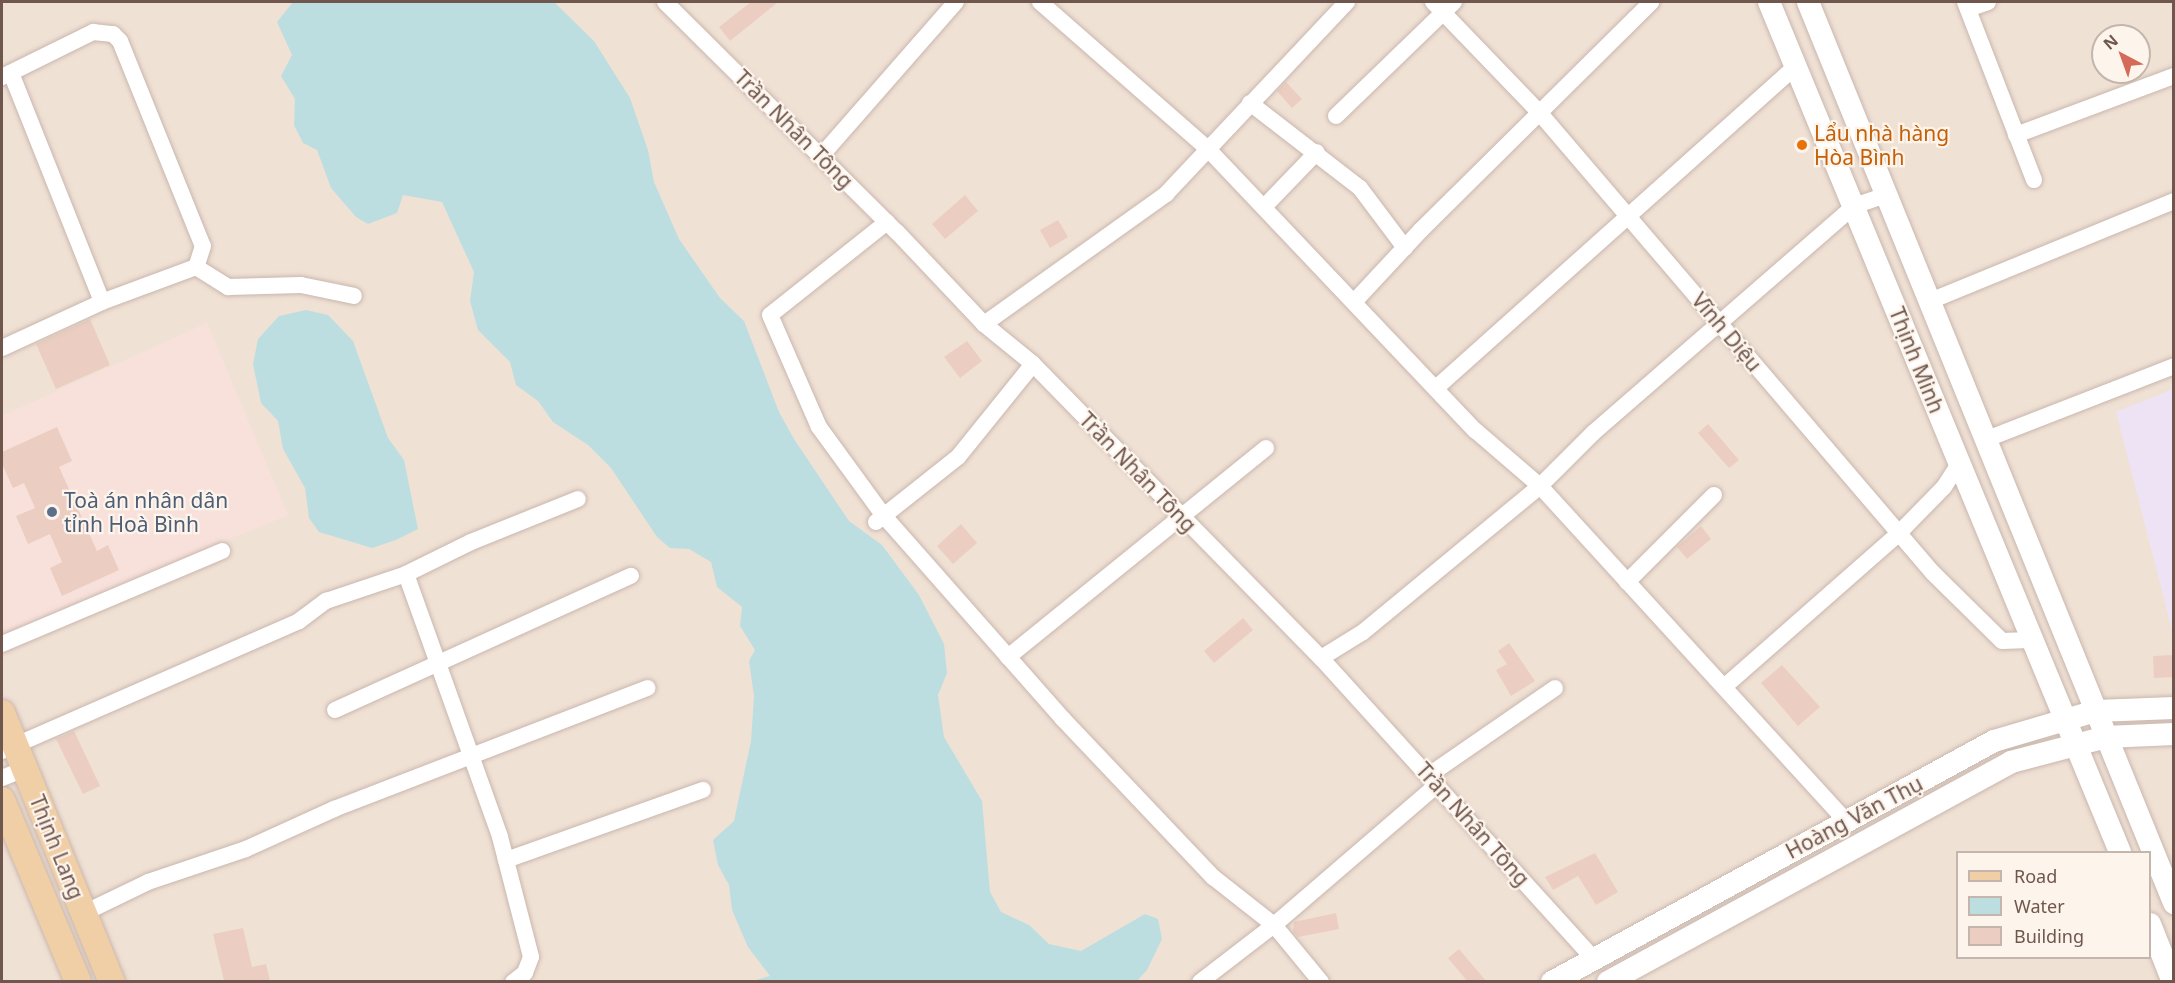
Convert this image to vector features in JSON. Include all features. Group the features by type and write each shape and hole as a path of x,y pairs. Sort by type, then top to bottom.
{"main road":[{"name":"Thịnh Minh","path":"1769,2 2073,745 2120,851"},
{"name":"Thịnh Minh","path":"1808,2 2096,711 2147,851"},
{"name":"Hoàng Văn Thụ","path":"1552,981 1994,741 2096,711 2174,708"},
{"name":"Thịnh Lang","path":"2,713 11,761 84,913 112,981"},
{"name":"Hoàng Văn Thụ","path":"1614,978 2011,762 2106,737 2174,734"},
{"name":"Thịnh Lang","path":"2,800 78,981"},
{"name":"Thịnh Minh","path":"2154,870 2174,903"},
{"path":"2151,926 2173,981"},
{"path":"1601,955 1614,978"}],"street":[{"name":"Trần Nhân Tông","path":"665,2 887,222 984,324 1033,364 1321,658 1433,780 1601,955"},
{"path":"821,156 956,2"},
{"path":"1040,2 1207,148 1476,431 1540,486 1846,821"},
{"path":"984,324 1166,194 1347,2"},
{"path":"1354,302 1538,111 1651,2"},
{"path":"1988,2 1966,5 2034,180"},
{"path":"1336,116 1443,5"},
{"name":"Vĩnh Diệu","path":"1443,5 1629,216 1899,533 2002,641 2030,640"},
{"path":"102,302 6,75 93,32 105,31 120,41 203,237 196,267"},
{"path":"1436,388 1796,66"},
{"path":"2016,135 2174,76"},
{"path":"1250,103 1317,152 1360,188 1405,248"},
{"path":"1264,207 1317,152"},
{"path":"1321,658 1363,632 1540,486 1593,433 1854,206 1887,194"},
{"path":"1930,301 2174,201"},
{"path":"887,222 770,315 819,426 880,519 1213,877 1274,925 1321,981"},
{"path":"196,267 228,287 301,285 354,296"},
{"path":"3,343 102,302 196,267"},
{"path":"880,519 958,457 969,438 1033,364"},
{"path":"1987,439 2174,366"},
{"path":"1008,657 1266,448"},
{"path":"1724,687 1899,533 1944,488 1959,464"},
{"path":"1628,582 1714,495"},
{"path":"11,761 299,621 326,601 406,574 471,542 578,499"},
{"path":"2,644 222,551"},
{"path":"406,574 472,754 506,860 531,957 525,973 513,981"},
{"path":"335,710 631,576"},
{"path":"84,913 148,882 246,849 472,754 647,687"},
{"path":"1200,981 1274,925 1433,780 1554,688"},
{"path":"506,860 702,790"}],"shaded area":[{"path":"2,2 2173,2 2173,981 2,982"},
{"path":"207,323 288,515 2,634 2,416"},
{"path":"2173,389 2173,634 2116,412"}],"water":[{"path":"293,2 554,2 594,41 630,98 648,150 654,182 679,239 720,298 744,321 779,412 794,439 849,521 882,545 919,595 944,644 947,673 938,695 944,737 982,801 990,892 1001,912 1029,925 1049,944 1081,951 1145,914 1158,919 1162,939 1147,970 1137,981 752,981 770,976 748,947 732,910 729,885 718,865 713,840 734,821 751,741 754,696 749,661 755,650 740,626 742,607 717,587 711,562 689,549 670,548 657,537 611,468 588,445 553,422 538,401 516,385 510,362 478,330 470,301 474,272 442,202 403,195 397,213 368,224 356,217 331,188 317,150 303,143 294,125 295,99 281,76 292,55 277,22"},
{"path":"306,310 328,315 353,341 388,438 404,460 418,529 372,548 319,532 309,518 305,488 283,449 278,421 261,403 253,364 258,339 279,316"}],"building":[{"path":"751,2 778,2 730,41 719,27"},
{"path":"1286,82 1302,99 1292,108 1277,91"},
{"path":"965,195 978,211 945,239 932,224"},
{"path":"1058,220 1068,237 1050,248 1040,230"},
{"path":"90,319 110,365 56,389 36,344"},
{"path":"967,341 982,361 960,378 944,357"},
{"path":"1708,424 1739,460 1729,468 1698,433"},
{"name":"Toà án nhân dân tỉnh Hoà Bình","path":"57,427 72,461 59,467 97,551 108,545 119,570 62,596 50,568 62,562 50,534 28,544 16,516 35,508 24,483 13,488 2,464 2,452"},
{"path":"961,524 977,543 953,564 937,546"},
{"path":"1701,526 1711,539 1687,559 1677,547"},
{"path":"1243,618 1253,630 1214,663 1204,651"},
{"path":"1509,643 1535,681 1511,696 1496,670 1507,664 1498,651"},
{"path":"2174,655 2174,677 2154,678 2153,656"},
{"path":"1782,665 1820,707 1798,726 1761,683"},
{"path":"74,731 100,786 83,794 56,739"},
{"path":"1595,853 1618,892 1596,905 1578,876 1553,890 1545,877"},
{"path":"1336,913 1339,929 1298,937 1293,932 1294,922"},
{"path":"243,928 252,967 266,964 270,981 224,981 213,934"},
{"path":"1459,949 1486,981 1467,981 1448,958"}],"place":[{"name":"Lẩu nhà hàng Hòa Bình","path":"1802,145"},
{"name":"Toà án nhân dân tỉnh Hoà Bình","path":"52,512"}]}
